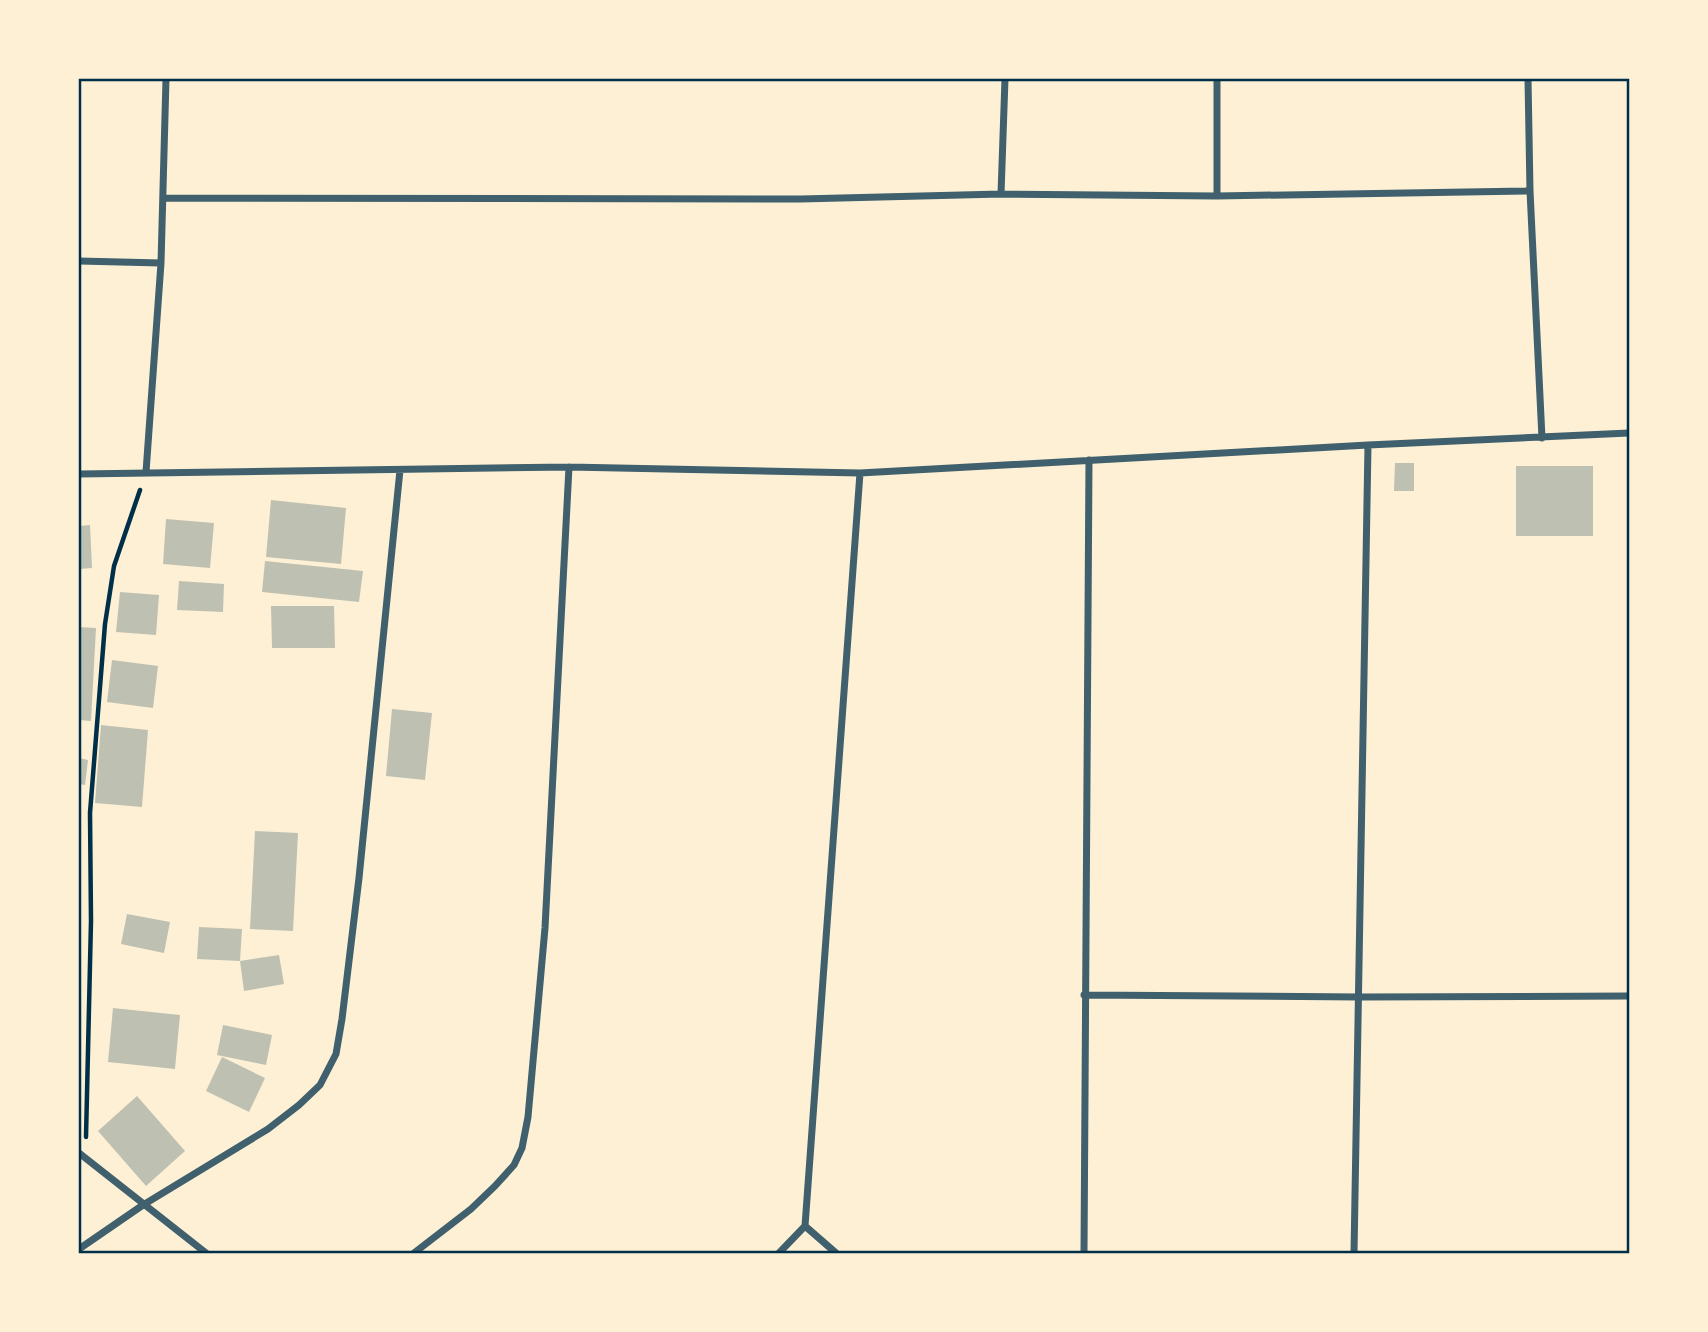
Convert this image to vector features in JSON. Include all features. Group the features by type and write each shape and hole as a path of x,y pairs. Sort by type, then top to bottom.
{"street":[{"path":"146,472 161,263 166,79"},
{"path":"1002,194 1005,79"},
{"path":"1217,79 1217,196"},
{"path":"1528,79 1530,191 1542,438"},
{"path":"164,198 801,199 1002,194 1217,196 1530,191"},
{"path":"79,261 161,263"},
{"path":"79,474 569,467 860,473 1629,433"},
{"path":"1354,1253 1368,445"},
{"path":"1084,1253 1089,460"},
{"path":"414,1253 471,1209 514,1166 522,1148 526,1128 545,928 569,467"},
{"path":"79,1249 144,1205 268,1129 320,1085 336,1054 359,878 400,470"},
{"path":"779,1253 805,1226 860,473"},
{"path":"1084,995 1629,996"},
{"path":"82,1156 206,1253"},
{"path":"805,1226 836,1253"}],"path":[{"path":"82,1156 91,921 90,813 105,624 114,566 146,472"}],"building":[{"path":"1395,463 1414,463 1414,491 1394,491"},
{"path":"1516,466 1593,466 1593,536 1516,536"},
{"path":"271,500 346,508 341,564 266,557"},
{"path":"166,519 214,523 210,568 163,564"},
{"path":"90,525 92,568 79,569 79,526"},
{"path":"265,561 363,571 359,602 262,592"},
{"path":"179,581 224,584 223,612 177,610"},
{"path":"120,592 159,595 156,635 116,632"},
{"path":"271,606 334,606 335,648 272,648"},
{"path":"79,627 96,628 91,721 79,720"},
{"path":"112,660 158,666 153,708 107,702"},
{"path":"392,709 432,713 425,780 386,776"},
{"path":"101,725 148,730 142,807 95,803"},
{"path":"79,758 88,760 85,785 79,784"},
{"path":"255,831 298,833 293,931 250,929"},
{"path":"127,914 170,922 164,953 121,944"},
{"path":"199,927 242,929 240,961 197,959"},
{"path":"279,955 284,984 244,991 240,961"},
{"path":"113,1008 180,1015 175,1069 108,1062"},
{"path":"223,1025 272,1035 266,1065 217,1055"},
{"path":"222,1057 265,1078 249,1112 206,1091"},
{"path":"137,1096 185,1151 146,1186 98,1131"}]}
